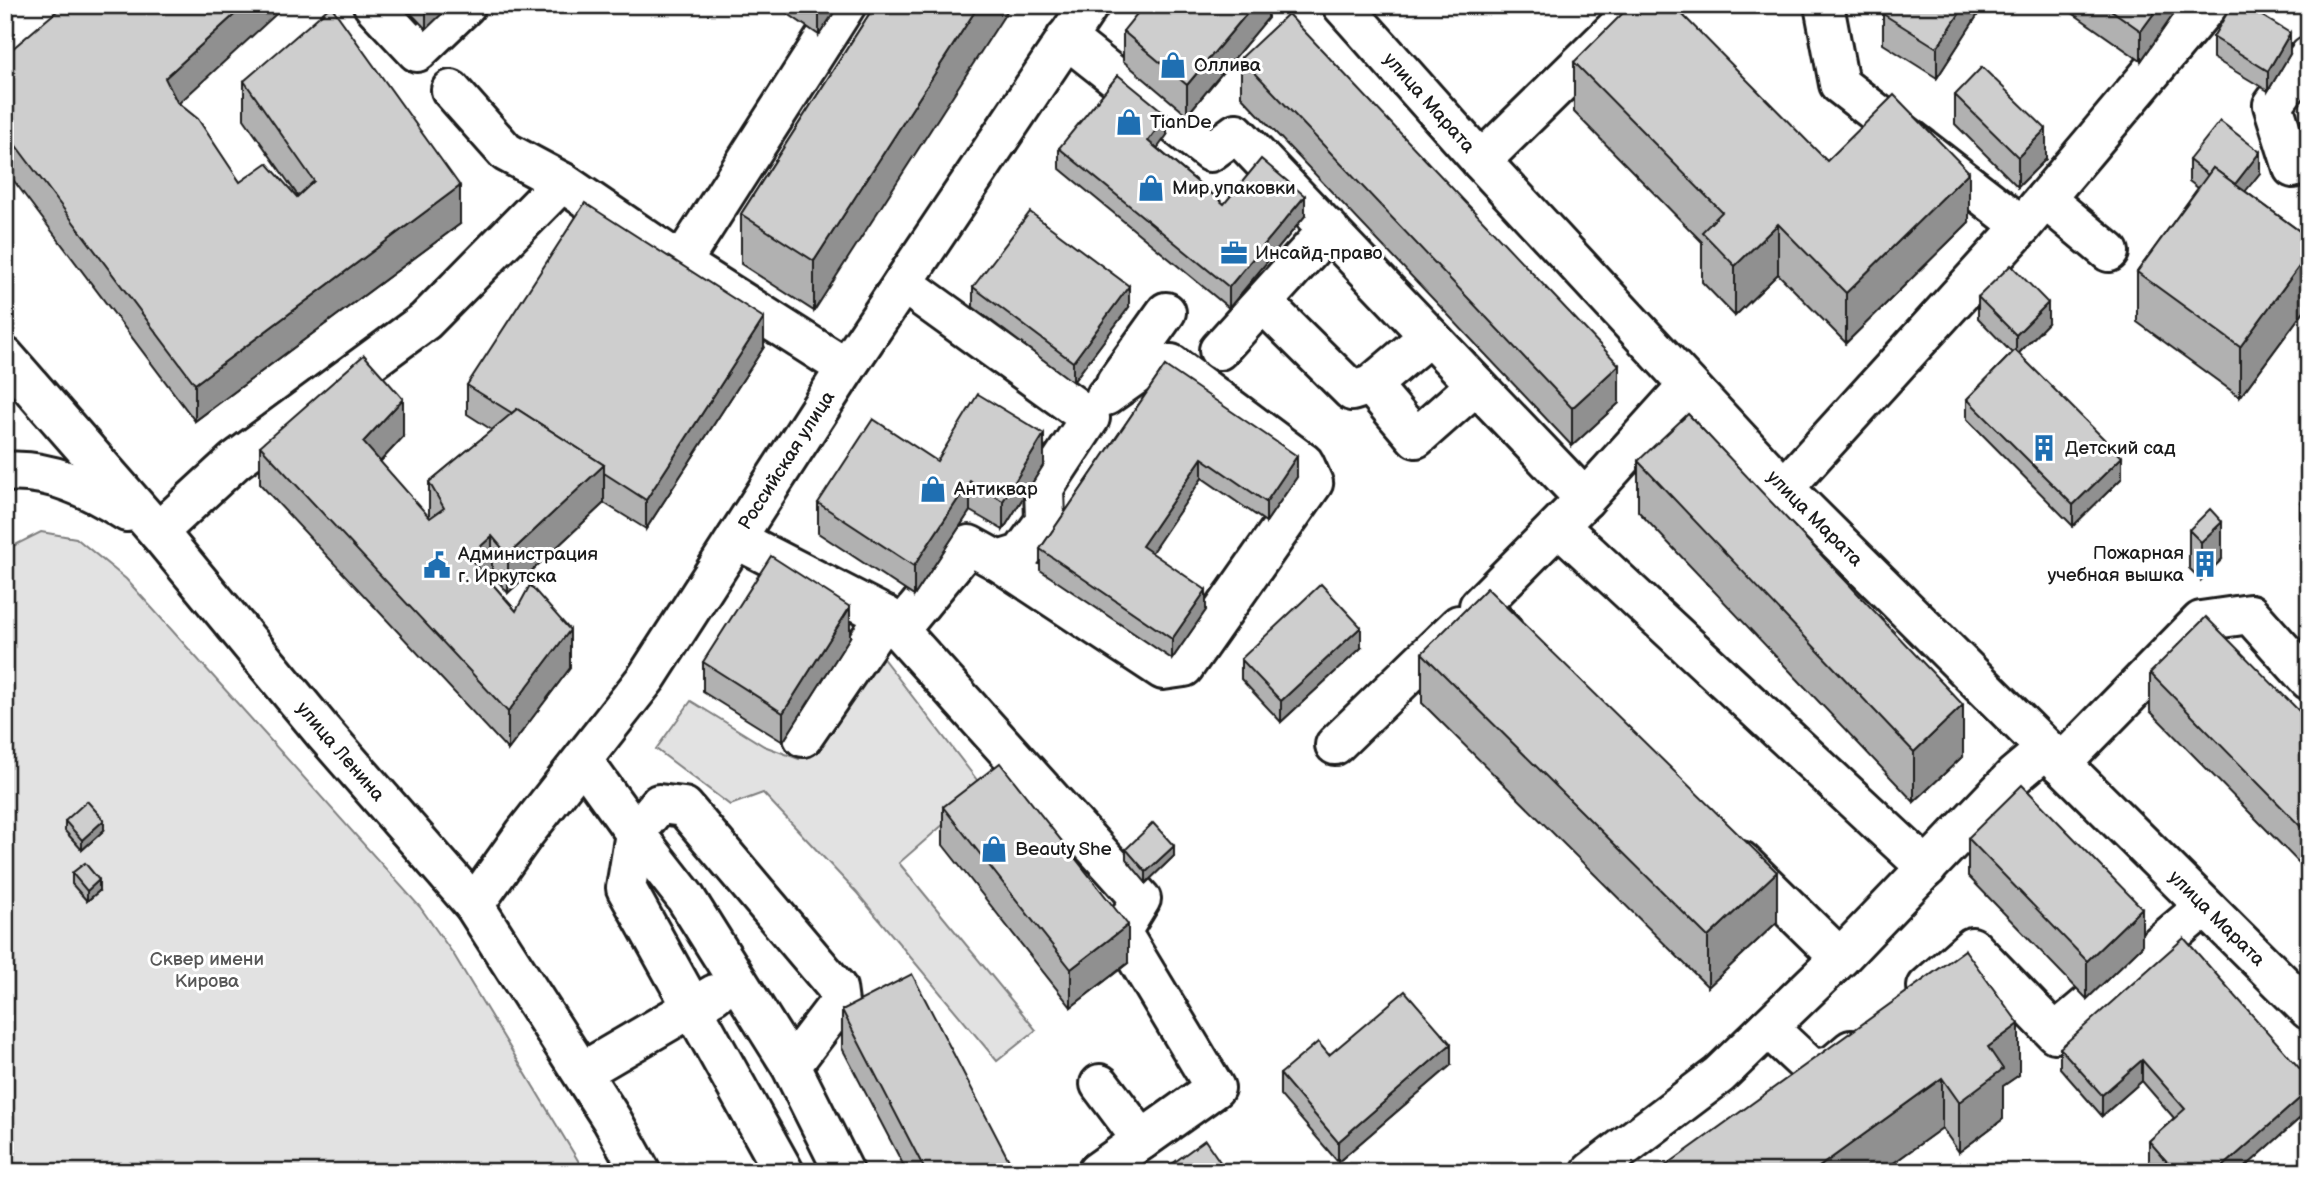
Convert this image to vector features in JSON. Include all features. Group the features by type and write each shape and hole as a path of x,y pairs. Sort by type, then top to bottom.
{"street":[{"path":"373,5 416,52 466,5"},
{"path":"681,263 846,5"},
{"name":"Российская улица","path":"474,905 525,833 647,677 846,368 1089,5"},
{"name":"улица Марата","path":"1342,5 1481,161 1784,488 2204,907 2302,989"},
{"path":"1481,161 1640,5"},
{"path":"1824,5 1839,84 2034,213 2109,252"},
{"path":"1784,488 2034,213 2208,5"},
{"path":"1066,37 1210,152"},
{"path":"2293,168 2273,105 2309,56"},
{"path":"451,90 506,152 562,182 681,263 846,368"},
{"path":"1184,180 1210,152 1236,133 1585,499"},
{"path":"5,472 24,470 89,488 158,532 236,461 425,321 562,182"},
{"path":"1219,350 1329,229"},
{"path":"903,283 1098,407"},
{"path":"1263,303 1352,391 1371,385 1429,336"},
{"path":"998,561 1021,554 1045,521 1044,488 1166,312"},
{"name":"улица Ленина","path":"5,357 158,532 323,732 474,905 582,1072 641,1172"},
{"path":"803,737 893,623 970,545 1163,670 1184,667 1313,483 1304,463 1171,364 1147,367 1098,407"},
{"path":"1371,385 1416,438 1476,385"},
{"path":"1335,745 1559,526 1688,386"},
{"path":"1559,526 1927,867"},
{"path":"736,539 893,623 1141,899 1121,932 1215,1087 1097,1172"},
{"path":"1479,606 1529,655"},
{"path":"1591,1172 1719,1075 1840,958 2015,775 2053,756 2201,621 2250,614 2309,680"},
{"path":"583,761 685,897 791,1066 844,1172"},
{"path":"784,1172 626,888 635,833 659,804 684,807 837,988 839,1003 791,1066"},
{"path":"1719,840 1840,958"},
{"path":"1768,1028 1812,1069 1832,1066 1972,947 2055,1033 2204,907"},
{"path":"582,1072 738,981"},
{"path":"1100,1084 1142,1140"}],"green space":[{"name":"Сквер имени Кирова","path":"41,532 76,538 126,579 420,907 454,955 585,1172 5,1172 5,550"},
{"path":"878,652 984,789 899,863 1036,1030 997,1061 857,893 763,793 730,805 656,749 691,701 764,746 799,759"}],"building":[{"path":"64,5 245,5 165,78 177,102 198,119 240,182 267,163 297,197 314,181 244,81 331,6 460,186 195,384 5,131 5,55"},
{"path":"875,5 979,5 814,261 741,214"},
{"path":"1144,5 1254,5 1187,85 1123,31"},
{"path":"1631,5 1673,5 1827,161 1894,95 1969,172 1846,293 1778,224 1735,266 1702,232 1722,212 1574,62"},
{"path":"1888,5 1965,5 1937,48 1883,14"},
{"path":"2104,5 2160,5 2141,31"},
{"path":"2232,5 2244,5 2290,33 2268,71 2213,37"},
{"path":"1288,14 1619,365 1572,408 1241,58"},
{"path":"1982,67 2046,129 2018,157 1955,95"},
{"path":"1118,75 1167,115 1148,141 1224,204 1261,159 1305,196 1229,287 1059,148"},
{"path":"2220,121 2260,152 2235,184 2213,168 2208,175 2189,160"},
{"path":"2213,168 2309,238 2309,253 2240,347 2137,272"},
{"path":"585,203 764,318 646,500 604,473 604,465 517,409 512,413 467,385"},
{"path":"1030,212 1129,286 1073,362 973,287"},
{"path":"2011,265 2048,303 2016,335 1978,297"},
{"name":"Детский сад","path":"2015,350 2122,457 2073,505 1967,399"},
{"name":"Администрация г. Иркутска","path":"364,355 403,399 363,442 430,518 444,508 429,482 517,409 604,465 508,555 492,536 469,557 516,611 530,585 570,630 508,712 260,446"},
{"path":"1165,366 1297,456 1266,502 1202,458 1142,546 1206,590 1172,639 1040,549"},
{"path":"978,394 1044,434 1003,501 970,481 914,566 818,503 873,419 937,461"},
{"path":"1688,414 1963,705 1914,752 1638,461"},
{"path":"2309,492 2309,509 2300,502"},
{"path":"2210,509 2222,522 2201,542 2189,530"},
{"path":"771,556 850,607 783,713 703,662"},
{"path":"1321,584 1361,627 1281,701 1241,659"},
{"path":"1487,588 1777,872 1708,937 1422,653"},
{"path":"2206,617 2309,721 2309,835 2150,673"},
{"path":"1000,763 1128,925 1071,969 943,807"},
{"path":"2022,785 2142,908 2087,961 1968,838"},
{"path":"87,801 104,820 82,840 65,821"},
{"path":"1153,823 1174,846 1146,872 1126,849"},
{"path":"85,863 99,880 87,891 72,873"},
{"path":"2184,938 2309,1079 2309,1090 2217,1172 2176,1172 2149,1141 2185,1109 2142,1060 2102,1095 2060,1048"},
{"path":"1965,950 2019,1024 1988,1047 2003,1069 1959,1102 1942,1078 1812,1172 1657,1172"},
{"path":"912,974 1015,1172 926,1172 842,1010"},
{"path":"1405,991 1451,1044 1338,1142 1280,1074 1318,1042 1329,1055"},
{"path":"1205,1140 1227,1172 1161,1172"}],"place":[{"name":"Оллива","path":"1173,65"},
{"name":"TianDe","path":"1129,122"},
{"name":"Мир упаковки","path":"1151,188"},
{"name":"Инсайд-право","path":"1234,253"},
{"name":"Детский сад","path":"2044,448"},
{"name":"Антиквар","path":"933,489"},
{"name":"Пожарная учебная вышка","path":"2205,564"},
{"name":"Администрация г. Иркутска","path":"437,565"},
{"name":"Beauty She","path":"994,849"}]}
